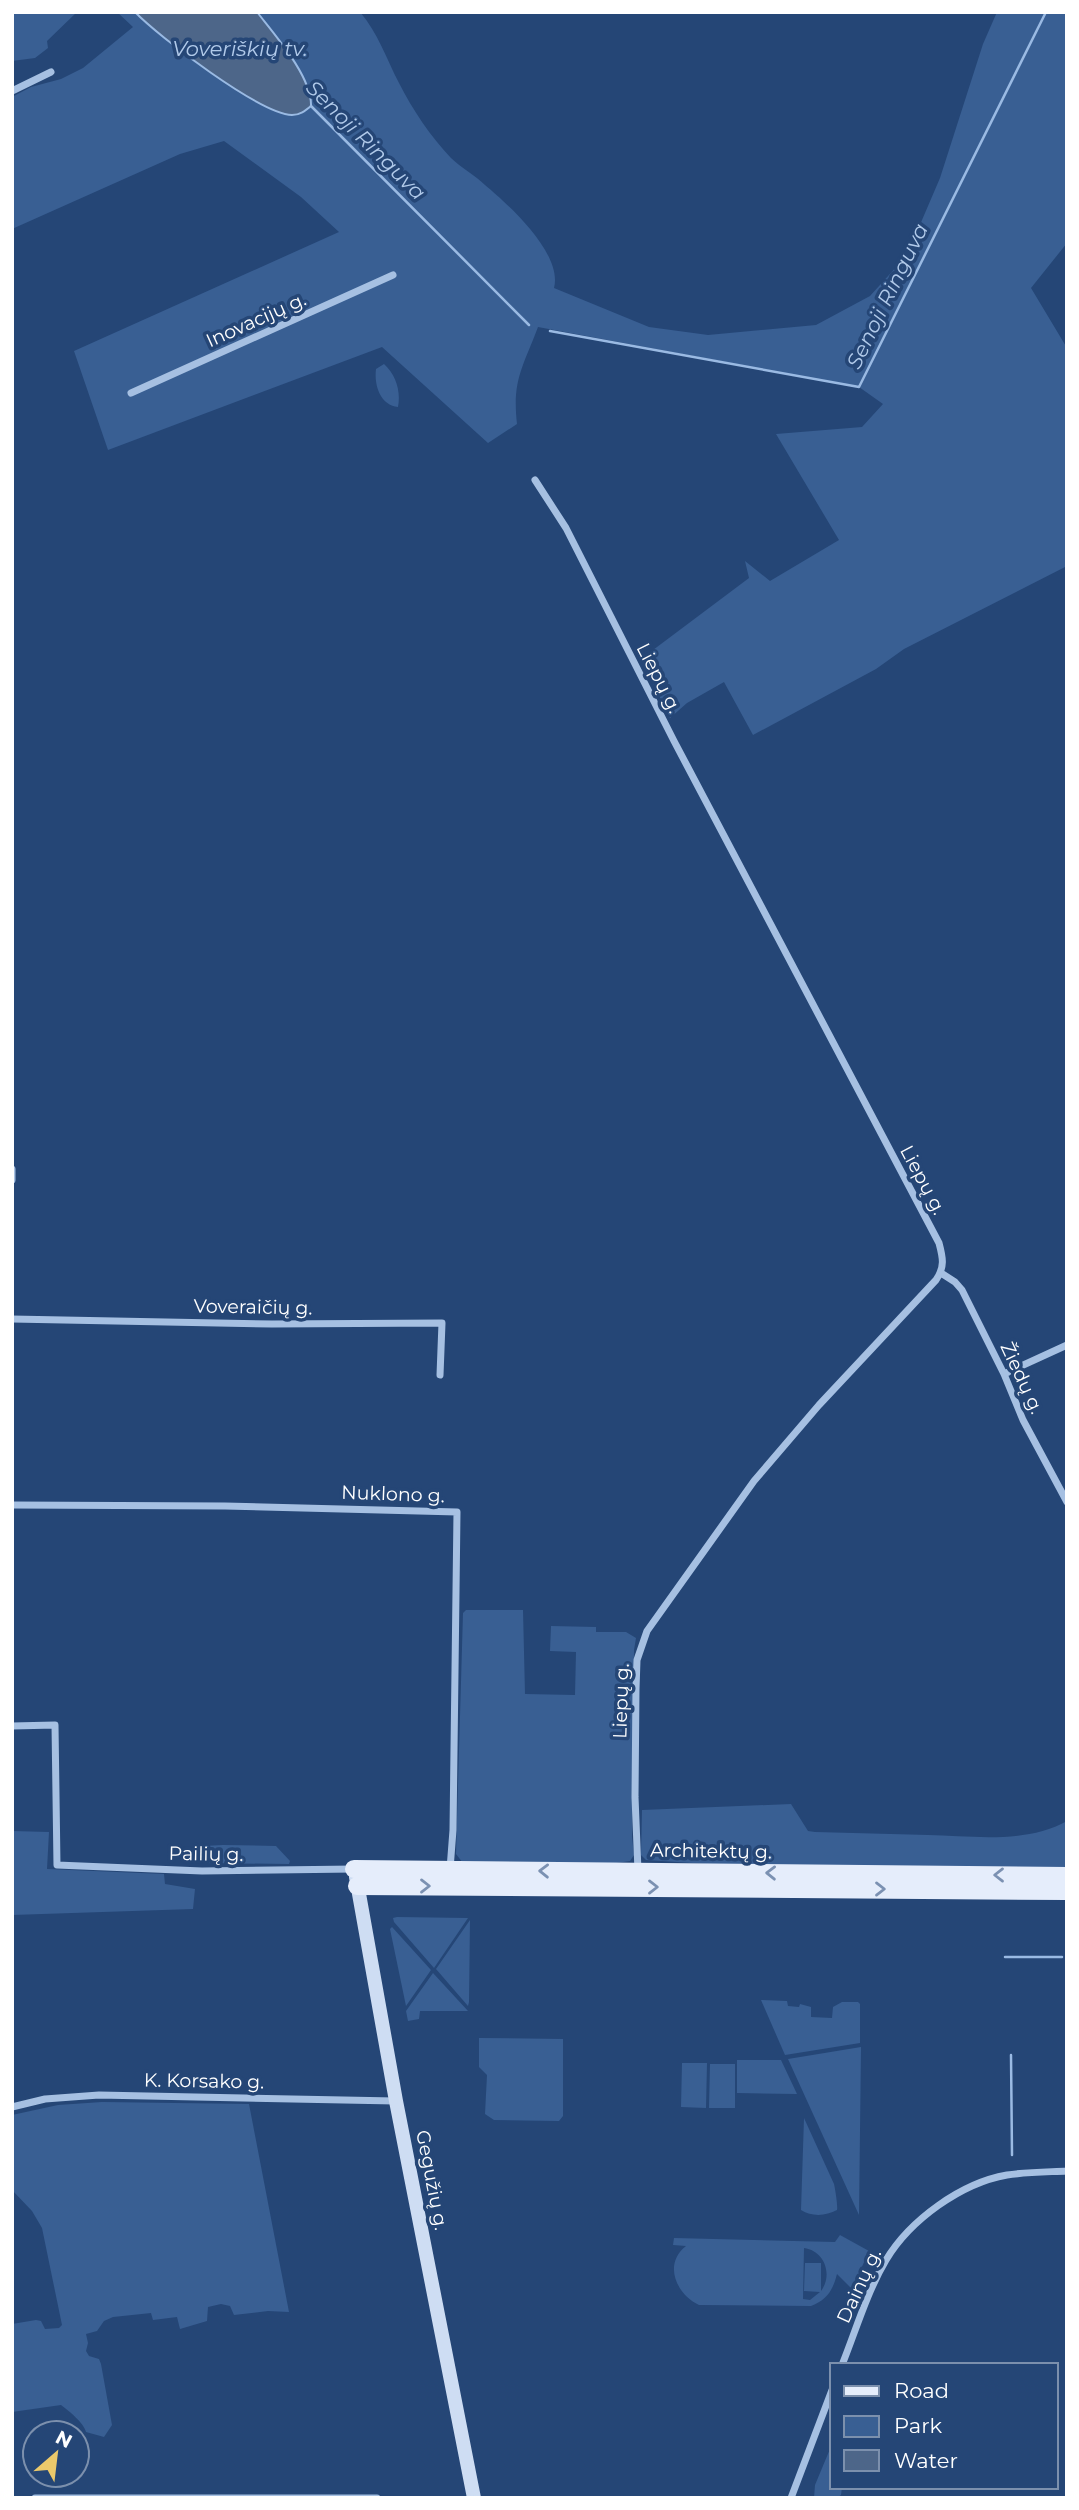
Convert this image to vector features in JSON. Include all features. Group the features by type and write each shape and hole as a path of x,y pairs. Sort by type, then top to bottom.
{"main road":[{"name":"Architektų g.","path":"356,1878 450,1870 638,1871 798,1881 1067,1891"},
{"name":"Architektų g.","path":"356,1878 798,1881 1067,1876"},
{"name":"Gegužių g.","path":"356,1878 396,2101 474,2498"}],"street":[{"path":"12,91 51,72"},
{"name":"Inovacijų g.","path":"131,393 393,275"},
{"name":"Liepų g.","path":"535,480 566,528 667,728 939,1243 943,1259 941,1273 819,1405 754,1481 647,1630 637,1660 636,1679 635,1797 638,1871"},
{"path":"12,1169 12,1180"},
{"name":"Žiedų g.","path":"941,1273 962,1290 1004,1374 1023,1420 1067,1502"},
{"name":"Voveraičių g.","path":"12,1319 272,1324 442,1323 440,1375"},
{"path":"1004,1374 1067,1345"},
{"name":"Nuklono g.","path":"12,1505 238,1506 457,1512 453,1830 450,1870"},
{"name":"Pailių g.","path":"12,1726 55,1725 57,1865 356,1878"},
{"name":"K. Korsako g.","path":"12,2107 45,2099 100,2095 396,2101"},
{"name":"Dainų g.","path":"843,2363 881,2269 895,2247 920,2220 955,2196 994,2178 1067,2171"},
{"path":"791,2498 830,2395"},
{"path":"35,2498 377,2498"}],"green space":[{"path":"12,12 77,12 47,41 48,48 35,58 12,61"},
{"path":"117,12 135,12 149,26 311,106 306,82 282,44 257,12 360,12 377,37 410,103 436,141 455,162 481,181 532,231 550,260 555,275 554,288 649,327 708,335 816,325 870,296 898,265 919,227 940,178 983,44 997,12 1067,12 1067,243 1031,288 1067,348 1067,566 904,649 876,669 753,735 724,682 687,703 670,718 641,659 749,578 745,561 770,581 839,540 776,434 862,427 883,404 859,387 538,327 517,385 517,424 488,443 382,347 108,450 74,351 339,232 301,197 224,141 180,154 12,229 12,97 83,68 133,27"},
{"path":"384,364 397,384 398,407 387,402 377,388 376,369"},
{"path":"466,1610 523,1610 525,1694 575,1695 576,1652 550,1651 551,1626 596,1627 596,1632 626,1632 636,1638 632,1837 634,1855 630,1861 603,1865 463,1863 456,1854 463,1613"},
{"path":"791,1804 808,1831 815,1832 999,1837 1035,1833 1067,1821 1067,1869 739,1866 646,1860 641,1855 642,1810"},
{"path":"12,1831 49,1832 47,1869 164,1874 165,1884 195,1889 193,1909 12,1915"},
{"path":"223,1845 276,1846 290,1861 289,1864 201,1863 196,1858 195,1849"},
{"path":"393,1918 468,1918 434,1968 394,1922"},
{"path":"470,1920 469,2002 468,2006 436,1969"},
{"path":"392,1927 431,1970 406,2006 390,1929"},
{"path":"433,1973 468,2011 420,2011 419,2019 408,2021 406,2011"},
{"path":"761,2000 787,2001 788,2006 799,2007 800,2004 811,2007 811,2017 832,2018 833,2007 842,2002 858,2002 860,2043 785,2055"},
{"path":"479,2038 563,2039 563,2116 559,2121 494,2120 485,2114 487,2075 479,2067"},
{"path":"861,2047 859,2215 788,2059"},
{"path":"737,2060 781,2060 797,2094 737,2093"},
{"path":"682,2063 707,2063 706,2108 681,2107"},
{"path":"710,2064 735,2064 735,2108 709,2108"},
{"path":"102,2102 249,2104 289,2312 268,2311 234,2315 230,2306 221,2304 208,2307 207,2321 180,2329 177,2317 153,2320 151,2313 113,2317 104,2321 97,2331 86,2334 86,2351 89,2356 99,2359 101,2364 112,2425 104,2437 91,2433 91,2419 77,2419 61,2405 12,2412 12,2324 36,2320 41,2321 45,2329 59,2328 62,2325 42,2228 32,2211 12,2190 12,2115 58,2105"},
{"path":"804,2118 834,2184 837,2210 828,2214 814,2215 801,2210"},
{"path":"840,2235 869,2251 852,2289 837,2274 828,2294 811,2306 699,2305 684,2294 675,2278 675,2261 686,2246 673,2245 674,2238 835,2242","holes":["804,2248 822,2259 826,2278 821,2291 821,2263 805,2263 804,2291 820,2292 810,2300 803,2299"]},
{"path":"830,2449 830,2489 842,2489 841,2495 837,2498 814,2498 815,2485"}],"water":[{"name":"Voveriškių tv.","path":"135,12 257,12 282,44 306,82 311,106 292,115 257,102 210,72"}],"waterway":[{"name":"Senoji Ringuva","path":"550,331 859,387 1046,12"},
{"name":"Senoji Ringuva","path":"311,106 529,325"},
{"path":"1005,1957 1062,1957"},
{"path":"1011,2055 1012,2155"}]}
